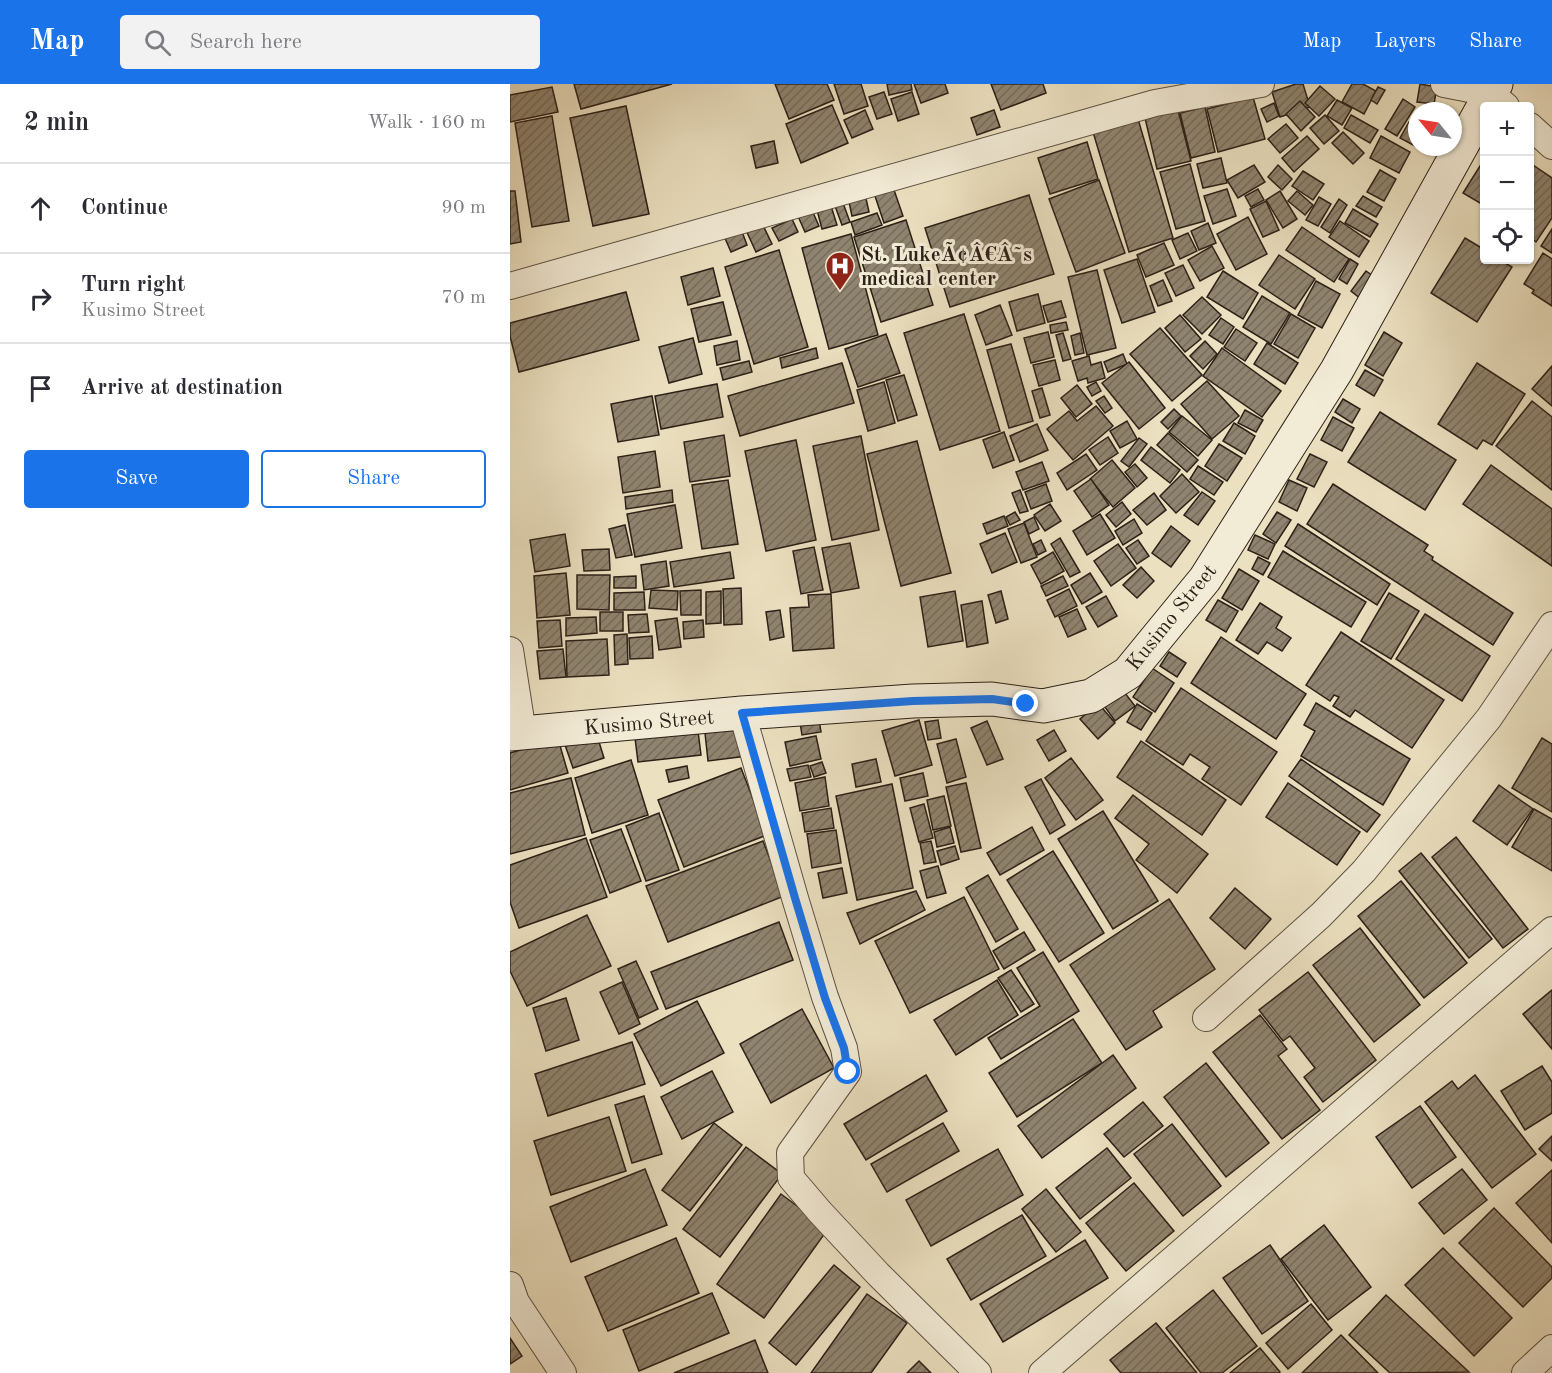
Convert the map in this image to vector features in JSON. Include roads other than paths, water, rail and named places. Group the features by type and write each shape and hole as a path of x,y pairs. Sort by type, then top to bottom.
{"street":[{"path":"510,286 1155,103 1261,84"},
{"path":"1444,84 1498,94"},
{"name":"Kusimo Street","path":"516,733 913,701 981,699 1043,706 1091,696 1128,673 1205,579 1337,370 1498,94"},
{"path":"1534,130 1552,146"},
{"path":"1206,1018 1321,915 1364,871 1489,718 1552,625"},
{"path":"510,650 516,733"},
{"path":"742,713 825,998 844,1048 848,1072 790,1153 791,1178 878,1274 978,1373"},
{"path":"1042,1373 1552,930"},
{"path":"510,1285 516,1302 563,1373"},
{"path":"1524,1373 1552,1348"}],"place":[{"name":"St. LukeÃ¢Â€Â˜s medical center","path":"840,292"}]}
